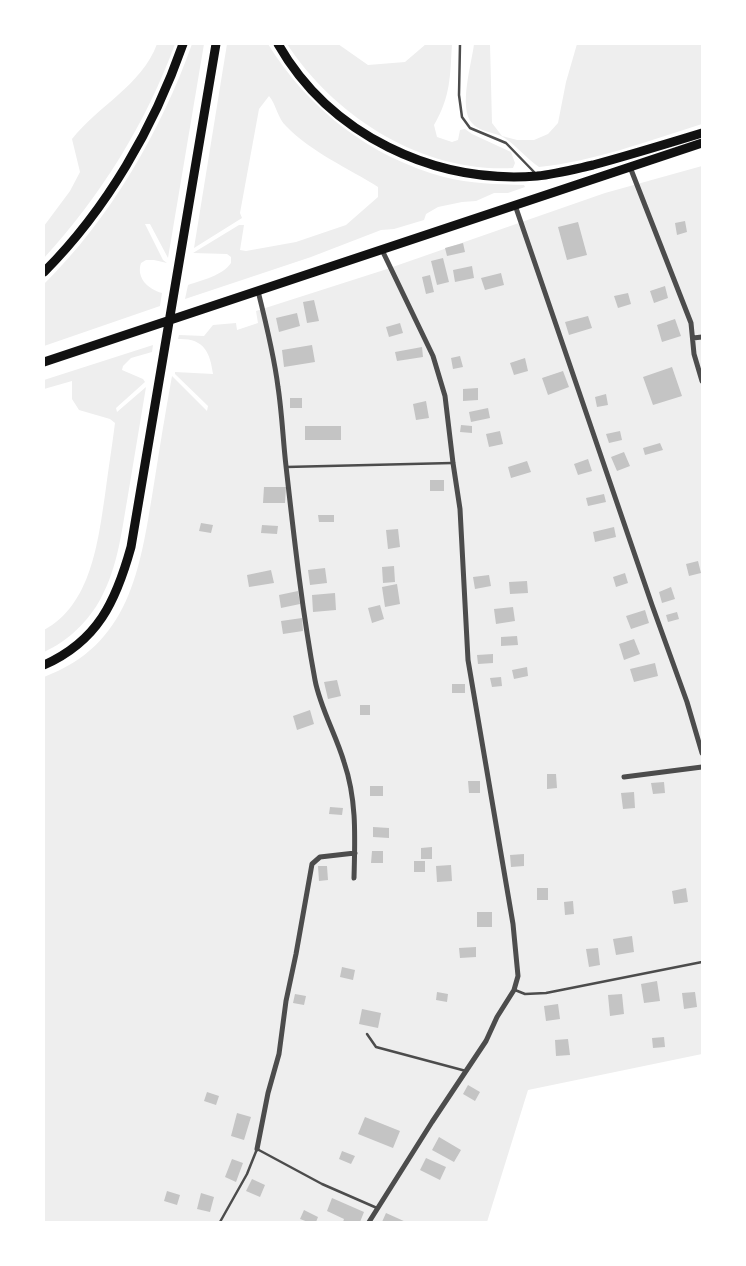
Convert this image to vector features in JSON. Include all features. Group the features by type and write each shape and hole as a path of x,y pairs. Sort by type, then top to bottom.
{"main road":[{"path":"44,272 107,195 125,166 158,107 183,44"},
{"path":"44,665 63,655 90,633 110,605 118,588 131,547 216,44"},
{"path":"278,44 297,74 313,92 356,129 412,158 441,168 475,174 538,176 568,171 626,156 702,133"},
{"path":"44,364 702,143"}],"street":[{"path":"630,167 690,323 694,354 702,382"},
{"path":"515,205 687,702 702,753"},
{"path":"370,1222 377,1208 486,1041 514,990 518,976 513,924 468,660 460,509 453,463 449,415 439,374 429,347 382,250"},
{"path":"258,291 279,388 286,466 315,683 321,703 335,734 352,791 356,819 354,878"},
{"path":"693,338 702,337"},
{"path":"624,777 702,767"},
{"path":"257,1149 268,1093 279,1054 286,1001 312,864 320,858 355,853"}],"lane":[{"path":"460,44 459,95 462,117 470,128 506,142 538,176"},
{"path":"286,466 453,463"},
{"path":"514,990 525,994 546,992 702,962"},
{"path":"367,1034 376,1047 466,1071"},
{"path":"220,1222 247,1174 257,1149 322,1184 377,1208"}],"shaded area":[{"path":"157,44 175,44 136,130 103,184 44,258 44,226 70,191 80,172 72,139 141,72"},
{"path":"192,44 204,44 168,258 150,224 145,224 163,260 167,263 146,260 141,263 140,268 144,282 152,289 162,293 160,306 44,346 44,284 91,231 131,172 165,109"},
{"path":"227,44 268,44 284,68 322,109 366,143 391,157 444,177 484,183 524,185 525,187 508,193 494,193 476,201 438,207 426,214 424,220 394,229 381,230 311,257 185,299 188,285 217,274 231,263 231,257 227,254 193,253 239,225 244,225 240,250 246,251 296,242 346,225 378,197 378,187 318,152 295,135 283,123 269,96 259,109 240,213 242,218 194,248"},
{"path":"287,44 338,44 368,65 405,62 426,44 452,44 447,95 440,115 434,125 437,137 452,142 458,140 460,130 465,129 511,152 515,163 513,168 479,167 446,161 414,150 384,135 356,117 330,95"},
{"path":"474,44 490,44 492,123 502,136 517,140 534,140 548,134 558,123 566,82 577,44 702,44 702,124 601,155 539,167 503,137 475,126 468,116 466,97"},
{"path":"702,166 702,1054 528,1090 487,1222 44,1222 44,677 73,663 95,645 113,625 126,601 143,548 172,376 207,411 208,406 175,372 213,374 210,359 204,348 199,344 187,339 178,339 179,335 204,336 213,325 236,323 237,330 258,323 256,311 384,270 605,193"},
{"path":"153,345 152,352 131,358 123,366 122,370 143,379 145,382 116,408 117,412 146,387 121,534 112,574 101,598 84,622 61,642 44,652 44,630 60,619 72,605 90,571 99,532 115,423 110,419 79,410 72,399 72,381 44,389 44,380"}],"building":[{"path":"685,221 687,232 677,235 675,223"},
{"path":"578,222 587,255 567,260 558,227"},
{"path":"463,243 465,252 447,256 445,248"},
{"path":"443,258 449,282 437,285 431,261"},
{"path":"472,266 474,278 455,282 453,270"},
{"path":"501,273 504,285 485,290 481,278"},
{"path":"430,275 434,292 426,294 422,277"},
{"path":"665,286 668,298 654,303 650,291"},
{"path":"628,293 631,304 618,308 614,296"},
{"path":"314,300 319,321 307,323 303,302"},
{"path":"297,313 300,326 279,332 276,318"},
{"path":"588,316 592,328 569,335 565,322"},
{"path":"675,319 681,336 662,342 657,325"},
{"path":"400,323 403,333 389,337 386,327"},
{"path":"312,345 315,362 284,367 282,350"},
{"path":"422,347 423,357 397,361 395,352"},
{"path":"460,356 463,367 453,369 451,358"},
{"path":"525,358 528,371 514,375 510,363"},
{"path":"672,367 682,396 653,405 643,377"},
{"path":"563,371 569,387 548,395 542,378"},
{"path":"478,388 478,400 463,401 463,389"},
{"path":"606,394 608,405 597,407 595,397"},
{"path":"290,398 302,398 302,408 290,408"},
{"path":"426,401 429,418 416,420 413,404"},
{"path":"488,408 490,418 471,422 469,412"},
{"path":"461,425 472,426 472,433 460,432"},
{"path":"305,426 341,426 341,440 305,440"},
{"path":"500,431 503,444 489,447 486,434"},
{"path":"620,431 622,440 609,443 606,434"},
{"path":"660,443 663,450 645,455 643,448"},
{"path":"624,452 630,466 617,471 611,457"},
{"path":"588,459 592,471 578,475 574,464"},
{"path":"527,461 531,472 511,478 508,467"},
{"path":"430,480 444,480 444,491 430,491"},
{"path":"264,487 286,487 285,503 263,503"},
{"path":"604,494 606,502 588,506 586,498"},
{"path":"318,515 334,515 334,522 319,522"},
{"path":"201,523 213,525 211,533 199,531"},
{"path":"262,525 278,526 277,534 261,533"},
{"path":"614,527 616,537 595,542 593,532"},
{"path":"398,529 400,547 388,549 386,530"},
{"path":"698,561 701,573 689,576 686,564"},
{"path":"394,566 395,582 383,583 382,567"},
{"path":"325,568 327,583 310,585 308,570"},
{"path":"271,570 274,583 249,587 247,575"},
{"path":"625,573 628,583 616,587 613,577"},
{"path":"489,575 491,586 475,589 473,577"},
{"path":"527,581 528,593 510,594 509,582"},
{"path":"397,584 400,604 385,607 382,587"},
{"path":"671,587 675,599 662,603 659,592"},
{"path":"298,591 300,604 281,608 279,595"},
{"path":"335,593 336,610 313,612 312,595"},
{"path":"380,605 384,619 372,623 368,608"},
{"path":"513,607 515,621 496,624 494,609"},
{"path":"645,610 649,623 631,629 626,616"},
{"path":"677,612 679,619 668,622 666,615"},
{"path":"302,618 303,631 283,634 281,621"},
{"path":"517,636 518,645 501,646 501,637"},
{"path":"634,639 640,654 624,660 619,644"},
{"path":"493,654 493,663 478,664 477,655"},
{"path":"655,663 658,676 634,682 630,669"},
{"path":"527,667 528,676 514,679 512,670"},
{"path":"501,677 502,686 492,687 490,678"},
{"path":"337,680 341,696 328,699 324,682"},
{"path":"452,684 465,684 465,693 452,693"},
{"path":"360,705 370,705 370,715 360,715"},
{"path":"310,710 314,724 297,730 293,716"},
{"path":"547,774 556,774 557,788 547,789"},
{"path":"468,781 480,781 480,793 469,793"},
{"path":"664,782 665,793 653,794 651,783"},
{"path":"370,786 383,786 383,796 370,796"},
{"path":"634,792 635,808 623,809 621,793"},
{"path":"330,807 343,808 342,815 329,814"},
{"path":"373,827 389,828 389,838 373,837"},
{"path":"432,847 432,859 421,859 421,848"},
{"path":"372,851 383,851 383,863 371,863"},
{"path":"524,854 524,866 511,867 510,855"},
{"path":"414,861 425,861 425,872 414,872"},
{"path":"451,865 452,881 437,882 436,866"},
{"path":"318,866 327,866 328,880 319,881"},
{"path":"537,888 548,888 548,900 537,900"},
{"path":"686,888 688,902 674,904 672,891"},
{"path":"573,901 574,914 565,915 564,902"},
{"path":"477,912 492,912 492,927 477,927"},
{"path":"632,936 634,952 616,955 613,939"},
{"path":"476,947 476,957 460,958 459,948"},
{"path":"598,948 600,965 589,967 586,949"},
{"path":"342,967 355,970 353,980 340,977"},
{"path":"657,981 660,1001 644,1003 641,984"},
{"path":"437,992 448,994 447,1002 436,1000"},
{"path":"695,992 697,1007 684,1009 682,993"},
{"path":"295,994 306,996 304,1005 293,1003"},
{"path":"622,994 624,1014 610,1016 608,995"},
{"path":"558,1004 560,1019 546,1021 544,1006"},
{"path":"362,1009 381,1013 378,1028 359,1024"},
{"path":"664,1037 665,1047 653,1048 652,1038"},
{"path":"568,1039 570,1055 556,1056 555,1040"},
{"path":"468,1085 480,1092 475,1101 463,1094"},
{"path":"207,1092 219,1096 216,1105 204,1101"},
{"path":"237,1113 251,1117 244,1140 231,1136"},
{"path":"365,1117 400,1131 393,1148 358,1134"},
{"path":"439,1137 461,1150 454,1162 432,1150"},
{"path":"342,1151 355,1156 351,1164 339,1159"},
{"path":"426,1158 446,1167 440,1180 420,1170"},
{"path":"232,1159 243,1163 236,1182 225,1177"},
{"path":"252,1179 265,1185 260,1197 246,1191"},
{"path":"167,1191 180,1195 177,1205 164,1201"},
{"path":"201,1193 214,1197 210,1212 197,1209"},
{"path":"332,1198 364,1212 360,1222 343,1222 344,1219 327,1211"},
{"path":"304,1210 318,1217 316,1222 300,1219"},
{"path":"386,1213 406,1222 382,1222"}]}
